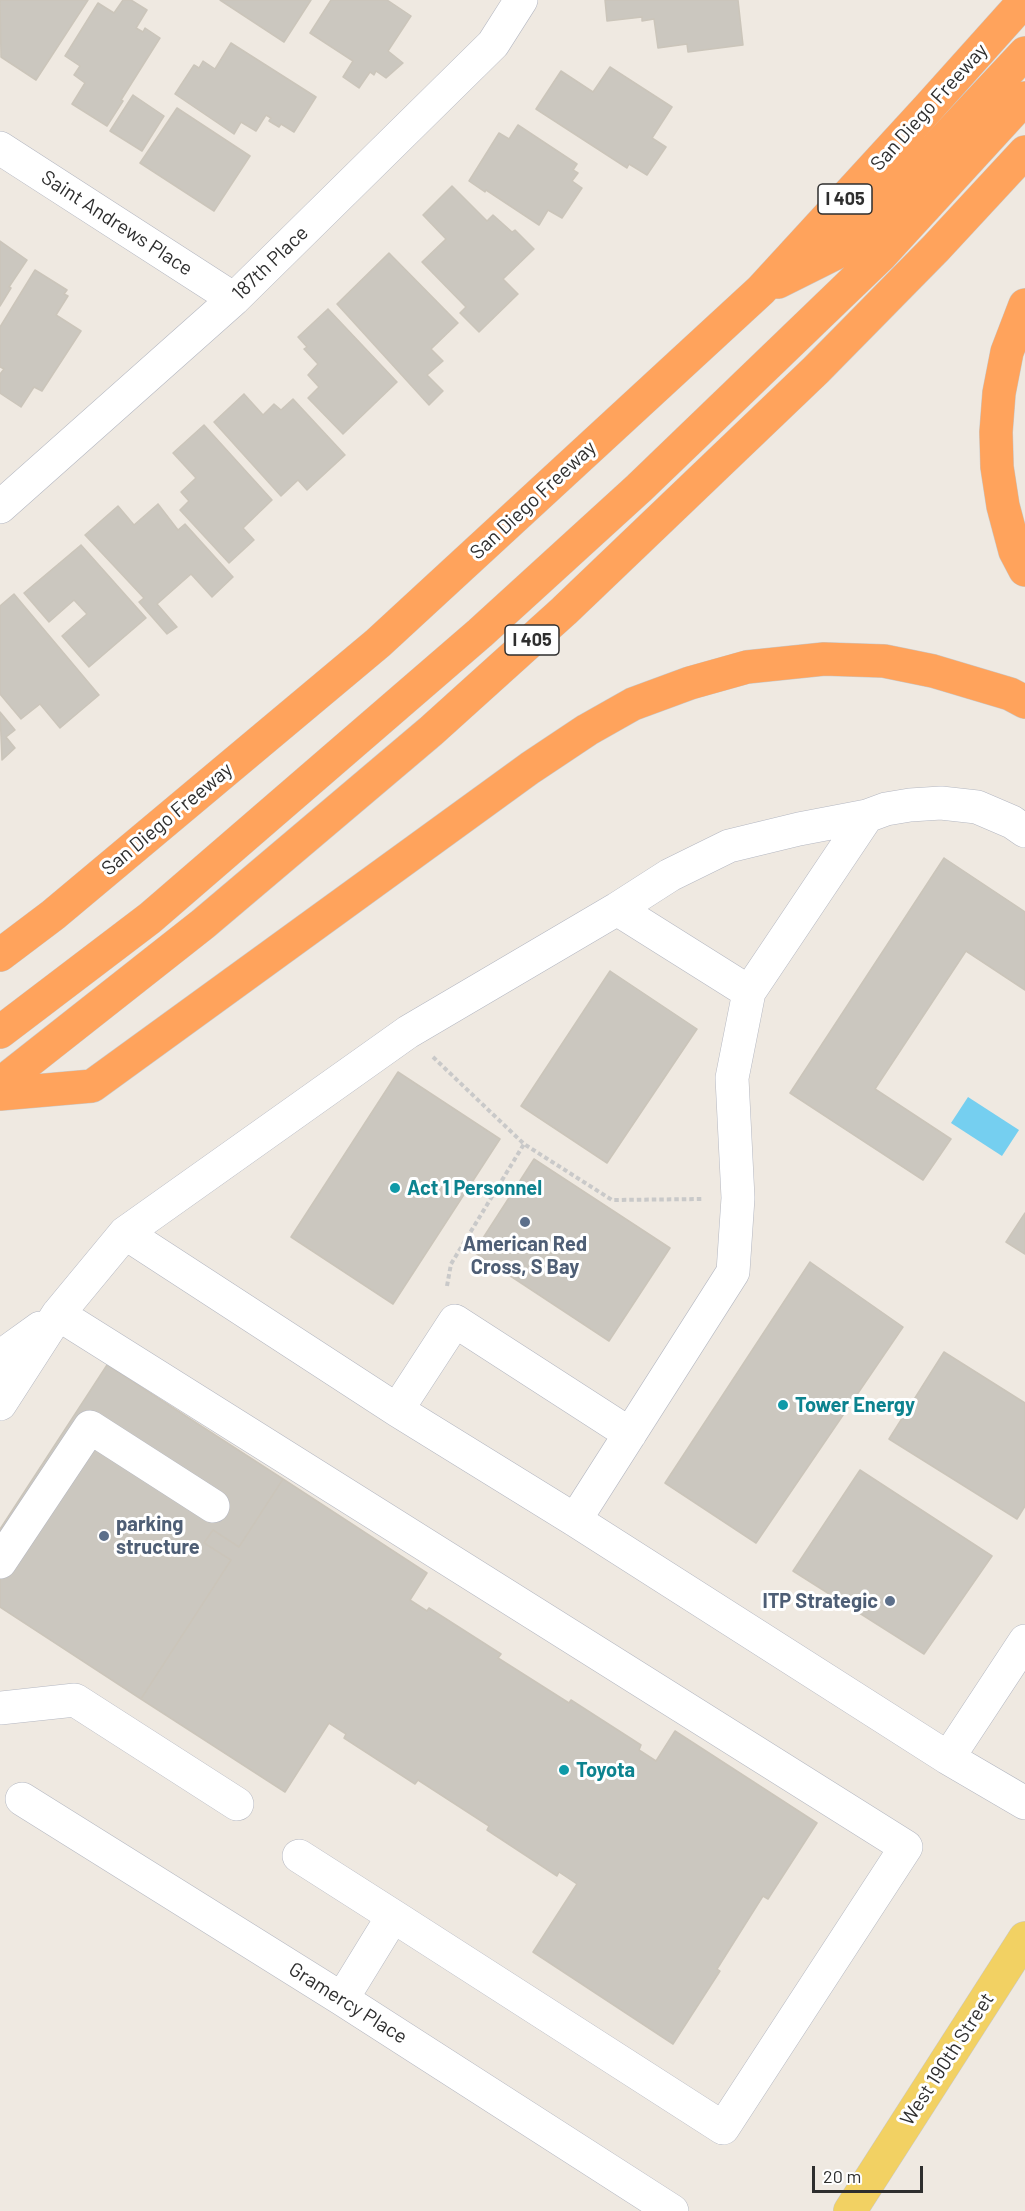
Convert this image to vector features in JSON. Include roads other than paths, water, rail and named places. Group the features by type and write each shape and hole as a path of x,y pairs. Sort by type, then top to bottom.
{"highway":[{"name":"San Diego Freeway","path":"0,955 53,915 378,643 761,290 1025,0"},
{"path":"761,290 840,251 1025,53"},
{"path":"0,1032 150,918 480,633 639,488 881,255 1025,98"},
{"name":"I 405","path":"0,1084 268,870 431,731 564,611 816,370 936,248 1025,152"},
{"path":"1025,304 1007,352 999,393 996,432 997,467 1003,506 1015,550 1025,570"},
{"path":"0,1094 92,1086 530,768 587,730 633,704 690,682 747,667 824,659 884,661 933,671 1010,694 1025,702"}],"main road":[{"name":"West 190th Street","path":"850,2211 1025,1938"}],"street":[{"name":"187th Place","path":"0,507 234,299 492,44 520,0"},
{"name":"Saint Andrews Place","path":"0,148 234,299"},
{"path":"0,1404 58,1314 125,1233 408,1032 617,909 670,875 729,846 910,805 941,802 977,807 1012,822 1025,831"},
{"path":"575,1520 734,1272 738,1198 732,1078 749,992 867,816"},
{"path":"617,909 749,992"},
{"path":"125,1233 397,1410 575,1520 948,1758 1025,1803"},
{"path":"0,1357 58,1314"},
{"path":"58,1314 906,1847 723,2128 299,1856"},
{"path":"397,1410 455,1321 630,1434"},
{"path":"0,1562 90,1427 213,1506"},
{"path":"948,1758 1025,1641"},
{"path":"0,1708 75,1700 237,1804"},
{"name":"Gramercy Place","path":"22,1798 342,1999 672,2211"},
{"path":"342,1999 393,1916"}],"water":[{"path":"968,1097 1019,1130 1002,1156 951,1123"}],"place":[{"name":"Act 1 Personnel","path":"395,1188"},
{"name":"American Red Cross, S Bay","path":"525,1222"},
{"name":"Tower Energy","path":"783,1405"},
{"name":"parking structure","path":"104,1536"},
{"name":"ITP Strategic","path":"890,1601"},
{"name":"Toyota","path":"564,1770"}]}
